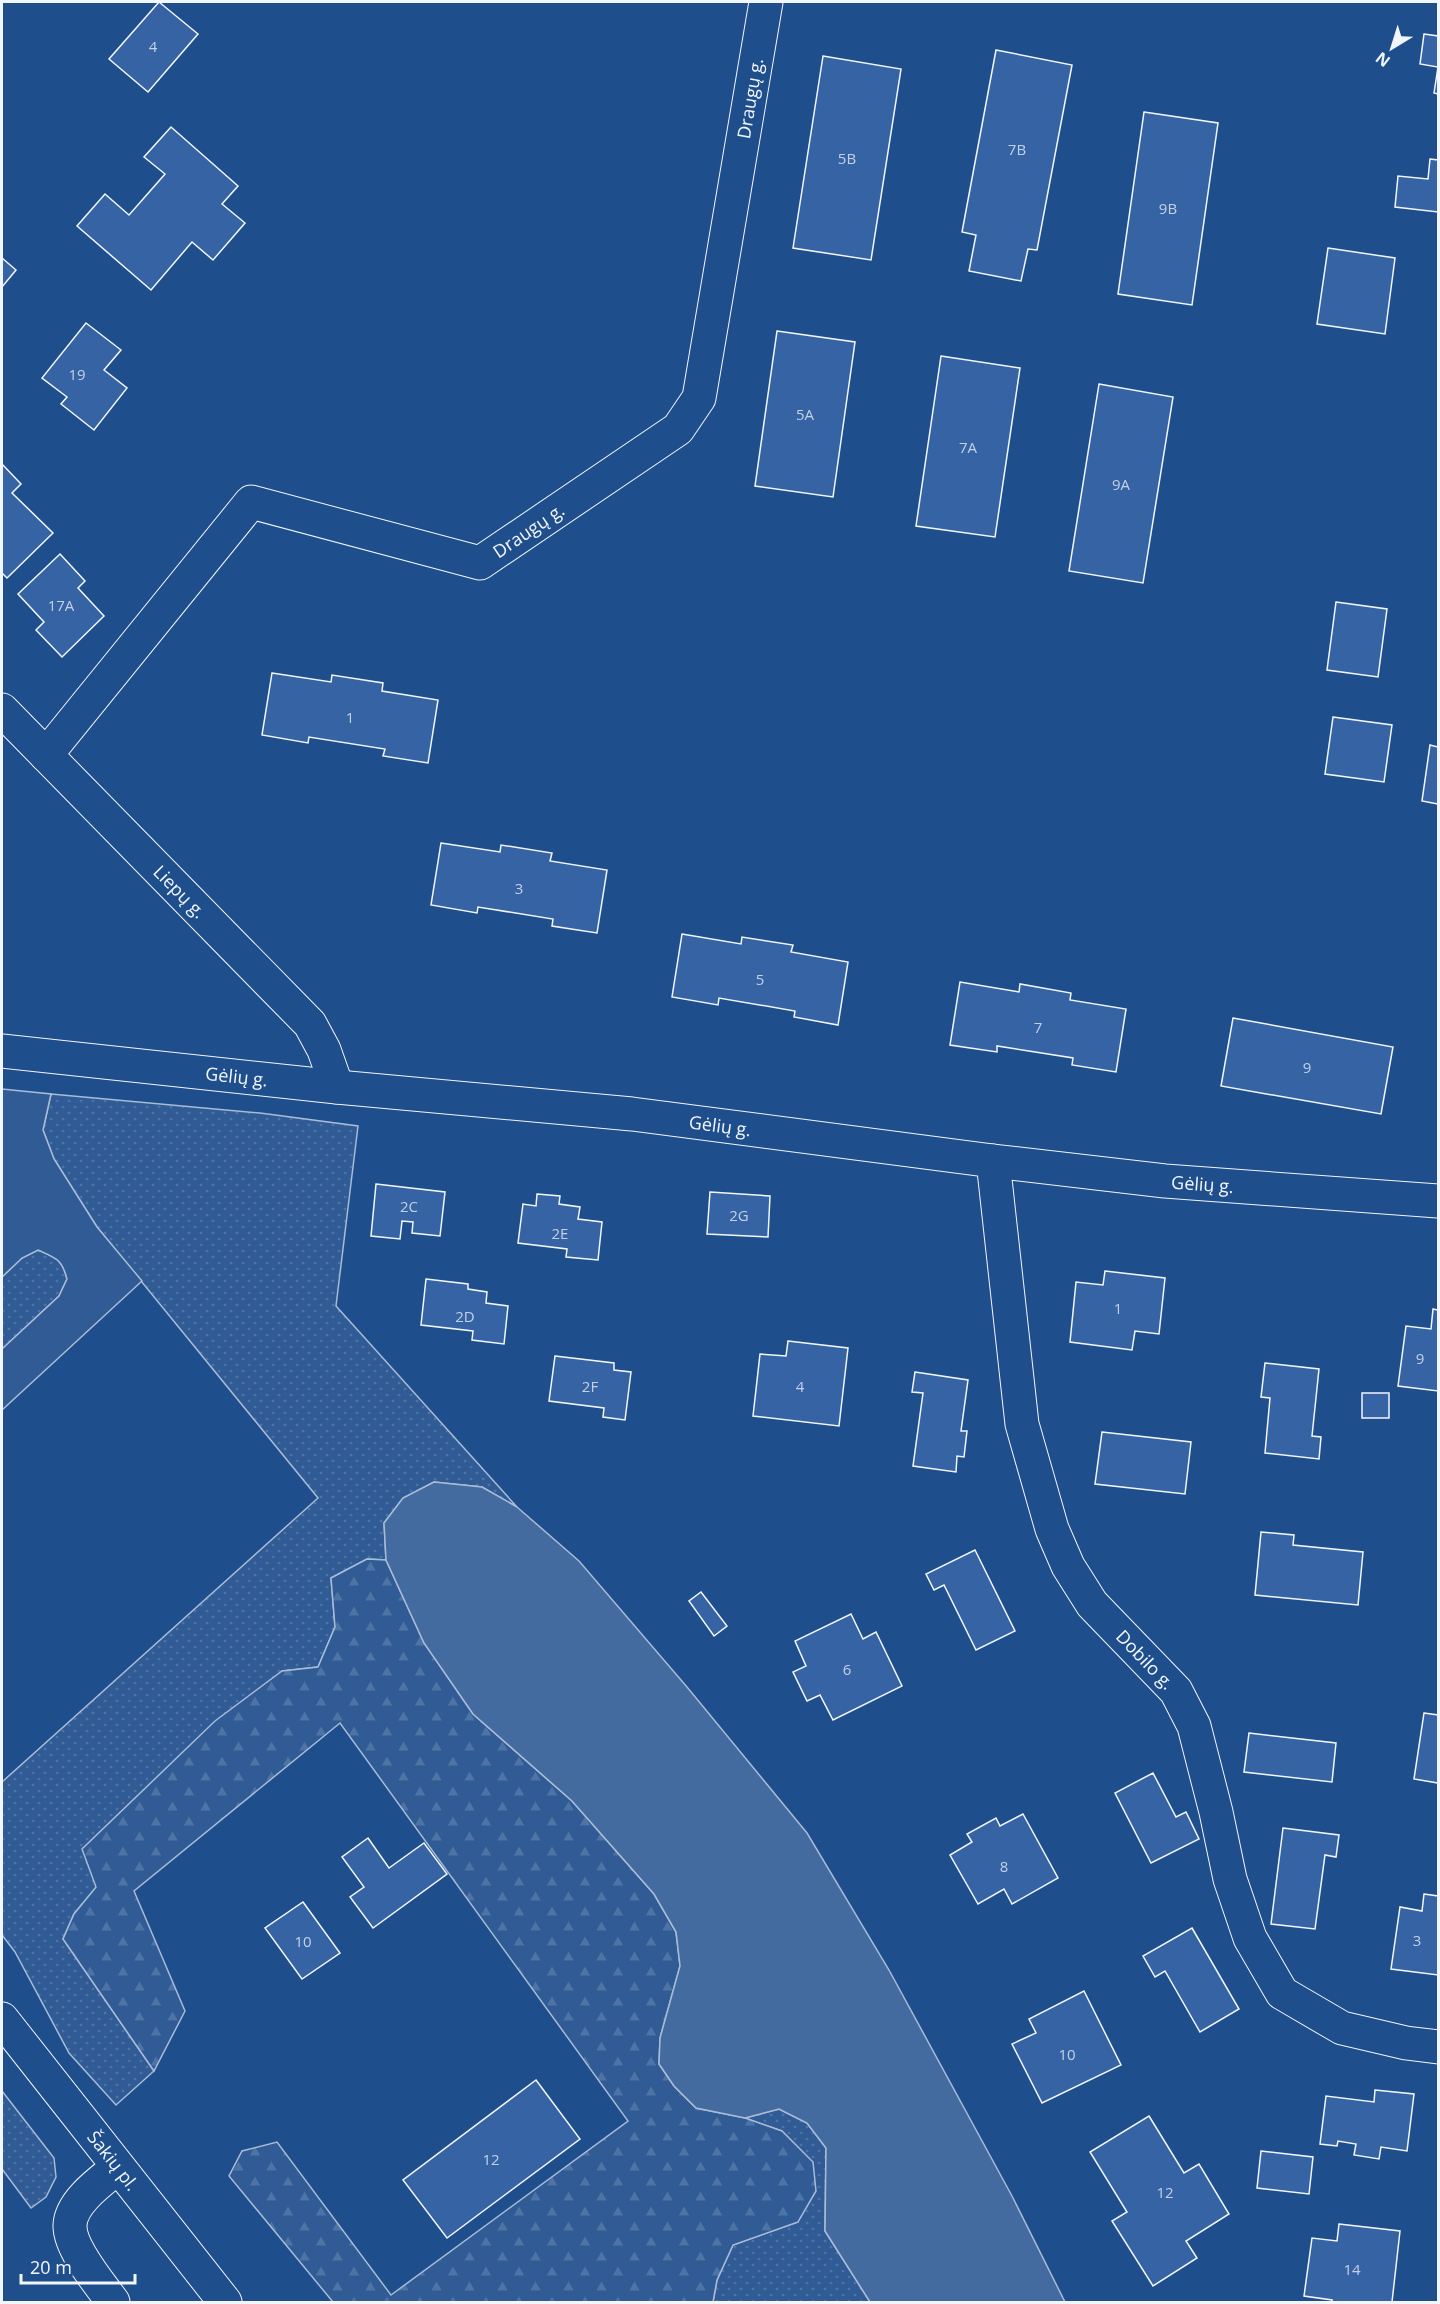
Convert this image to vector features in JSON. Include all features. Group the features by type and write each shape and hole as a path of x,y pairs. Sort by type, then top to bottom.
{"street":[{"name":"Draugų g.","path":"46,755 252,502 480,563 678,429 699,398 766,2"},
{"name":"Liepų g.","path":"2,710 310,1024 324,1050 337,1087"},
{"name":"Gėlių g.","path":"2,1051 337,1087 632,1114 1165,1181 1438,1201"},
{"name":"Dobilo g.","path":"993,1161 1022,1424 1052,1529 1068,1566 1092,1604 1176,1690 1194,1726 1230,1879 1250,1938 1282,1994 1342,2028 1406,2043 1438,2047"},
{"name":"Šakių pl.","path":"2,2019 117,2168 225,2302"},
{"path":"113,2302 76,2246 70,2224 78,2205 91,2189 117,2168"}],"green space":[{"path":"51,1094 260,1113 358,1126 336,1306 517,1507 482,1487 434,1482 403,1498 384,1523 386,1560 367,1559 331,1578 335,1627 318,1667 282,1671 74,1914 63,1939 154,2071 116,2105 69,2053 15,1952 2,1935 2,1782 318,1498 97,1227 54,1159 43,1130"},
{"path":"38,1250 60,1263 67,1279 59,1296 2,1349 2,1277 22,1258"},
{"path":"367,1559 386,1560 424,1643 473,1714 572,1801 654,1894 676,1932 680,1966 660,2038 659,2064 674,2086 696,2108 745,2118 782,2131 813,2162 816,2191 798,2222 733,2245 717,2280 713,2302 333,2302 229,2176 242,2151 277,2142 391,2295 628,2121 340,1723 134,1891 185,2011 154,2071 63,1939 74,1914 96,1887 82,1849 215,1721 282,1671 318,1667 335,1627 331,1578"},
{"path":"2,2091 54,2158 56,2177 46,2197 31,2208 2,2169"},
{"path":"779,2109 807,2123 826,2148 825,2231 870,2302 713,2302 717,2280 733,2245 798,2222 782,2131 745,2118"}],"shaded area":[{"path":"2,1089 51,1094 43,1130 54,1159 97,1227 142,1281 2,1410 2,1349 59,1296 67,1279 63,1267 57,1260 38,1250 22,1258 2,1277"},
{"path":"434,1482 482,1487 517,1507 579,1561 687,1687 807,1833 889,1970 1012,2196 1065,2302 870,2302 825,2231 826,2148 807,2123 779,2109 745,2118 696,2108 674,2086 659,2064 660,2038 680,1966 676,1932 654,1894 572,1801 473,1714 424,1643 386,1560 384,1523 403,1498"}],"building":[{"path":"159,2 198,34 148,92 109,59"},
{"path":"1424,34 1438,36 1438,67 1420,64"},
{"path":"996,50 1072,65 1037,250 1028,249 1021,281 969,271 976,235 962,232"},
{"path":"823,56 901,69 871,260 793,248"},
{"path":"1438,67 1438,94 1434,93"},
{"path":"1144,112 1218,123 1192,305 1118,294"},
{"path":"171,127 238,186 222,204 245,223 213,260 192,242 151,290 77,226 105,194 129,215 165,174 144,157"},
{"path":"1430,159 1438,160 1438,212 1395,207 1398,176 1428,179"},
{"path":"1328,248 1395,258 1385,334 1317,324"},
{"path":"2,258 16,270 2,287"},
{"path":"86,323 121,350 104,370 127,388 94,430 61,404 67,397 42,378"},
{"path":"777,331 855,342 833,497 755,486"},
{"path":"941,356 1020,368 995,537 916,526"},
{"path":"1099,384 1173,397 1143,583 1069,571"},
{"path":"2,464 21,484 12,493 53,533 7,578 2,573"},
{"path":"60,554 85,581 78,588 104,616 62,657 36,630 44,622 18,594"},
{"path":"1336,602 1387,609 1378,677 1327,670"},
{"path":"272,673 331,682 332,675 383,683 382,691 438,700 428,763 383,756 385,749 309,737 308,743 262,735"},
{"path":"1333,717 1392,725 1384,782 1325,774"},
{"path":"1430,745 1438,747 1438,804 1422,801"},
{"path":"441,843 500,852 501,845 552,853 550,861 607,870 597,933 552,926 553,919 478,907 477,913 431,905"},
{"path":"682,934 741,944 742,937 793,945 791,952 848,962 838,1025 794,1017 795,1011 719,998 718,1005 672,997"},
{"path":"960,982 1019,992 1020,984 1071,993 1070,1000 1126,1009 1116,1072 1072,1065 1073,1058 997,1046 997,1052 950,1045"},
{"path":"1233,1018 1393,1047 1381,1114 1221,1086"},
{"path":"376,1184 445,1192 440,1236 412,1233 413,1222 402,1221 400,1239 371,1236"},
{"path":"710,1192 770,1196 768,1237 707,1234"},
{"path":"537,1194 560,1196 559,1204 580,1207 578,1219 602,1222 598,1260 566,1257 567,1249 518,1243 523,1204 536,1206"},
{"path":"1105,1271 1165,1278 1159,1334 1135,1331 1132,1350 1070,1342 1076,1282 1103,1285"},
{"path":"426,1279 468,1284 468,1289 487,1292 486,1303 508,1306 504,1344 472,1340 473,1331 421,1325"},
{"path":"1433,1309 1438,1310 1438,1391 1398,1386 1406,1326 1431,1329"},
{"path":"788,1341 848,1348 839,1426 753,1416 760,1354 786,1356"},
{"path":"555,1356 614,1363 614,1370 631,1372 625,1420 603,1417 604,1408 549,1401"},
{"path":"1265,1363 1319,1369 1312,1436 1321,1437 1319,1459 1265,1453 1270,1398 1261,1397"},
{"path":"915,1372 968,1380 961,1431 967,1431 964,1457 957,1456 956,1472 913,1466 923,1393 912,1392"},
{"path":"1362,1393 1389,1393 1389,1418 1362,1418"},
{"path":"1102,1432 1191,1442 1185,1494 1095,1484"},
{"path":"1261,1532 1294,1535 1293,1545 1363,1552 1358,1605 1255,1595"},
{"path":"975,1550 1015,1631 976,1650 944,1585 934,1590 926,1574"},
{"path":"701,1592 727,1626 714,1636 689,1601"},
{"path":"851,1614 863,1639 876,1632 902,1686 833,1720 820,1695 807,1701 793,1672 806,1666 795,1641"},
{"path":"1424,1713 1438,1715 1438,1783 1414,1779"},
{"path":"1249,1733 1336,1743 1332,1782 1244,1772"},
{"path":"1153,1773 1176,1817 1186,1812 1199,1839 1151,1863 1115,1793"},
{"path":"1023,1814 1058,1878 1012,1904 1004,1889 978,1904 950,1855 972,1842 967,1834 996,1818 1000,1826"},
{"path":"1283,1828 1339,1835 1336,1857 1325,1855 1315,1929 1271,1924"},
{"path":"368,1838 389,1868 424,1843 447,1874 373,1928 350,1897 364,1887 342,1857"},
{"path":"1424,1894 1438,1896 1438,1975 1391,1969 1400,1907 1422,1911"},
{"path":"303,1902 340,1953 302,1979 265,1928"},
{"path":"1192,1928 1239,2009 1200,2032 1165,1971 1155,1977 1143,1956"},
{"path":"1084,1991 1121,2065 1042,2103 1012,2044 1036,2033 1029,2019"},
{"path":"536,2080 580,2139 447,2238 403,2180"},
{"path":"1375,2090 1414,2094 1407,2151 1381,2147 1379,2159 1354,2155 1356,2144 1338,2141 1337,2146 1320,2144 1326,2096 1374,2102"},
{"path":"1149,2116 1184,2173 1199,2164 1229,2214 1186,2241 1197,2258 1153,2286 1112,2221 1127,2212 1090,2152"},
{"path":"1261,2151 1313,2157 1309,2194 1257,2188"},
{"path":"1339,2224 1400,2231 1392,2302 1332,2302 1332,2300 1304,2296 1312,2238 1337,2241"}]}
